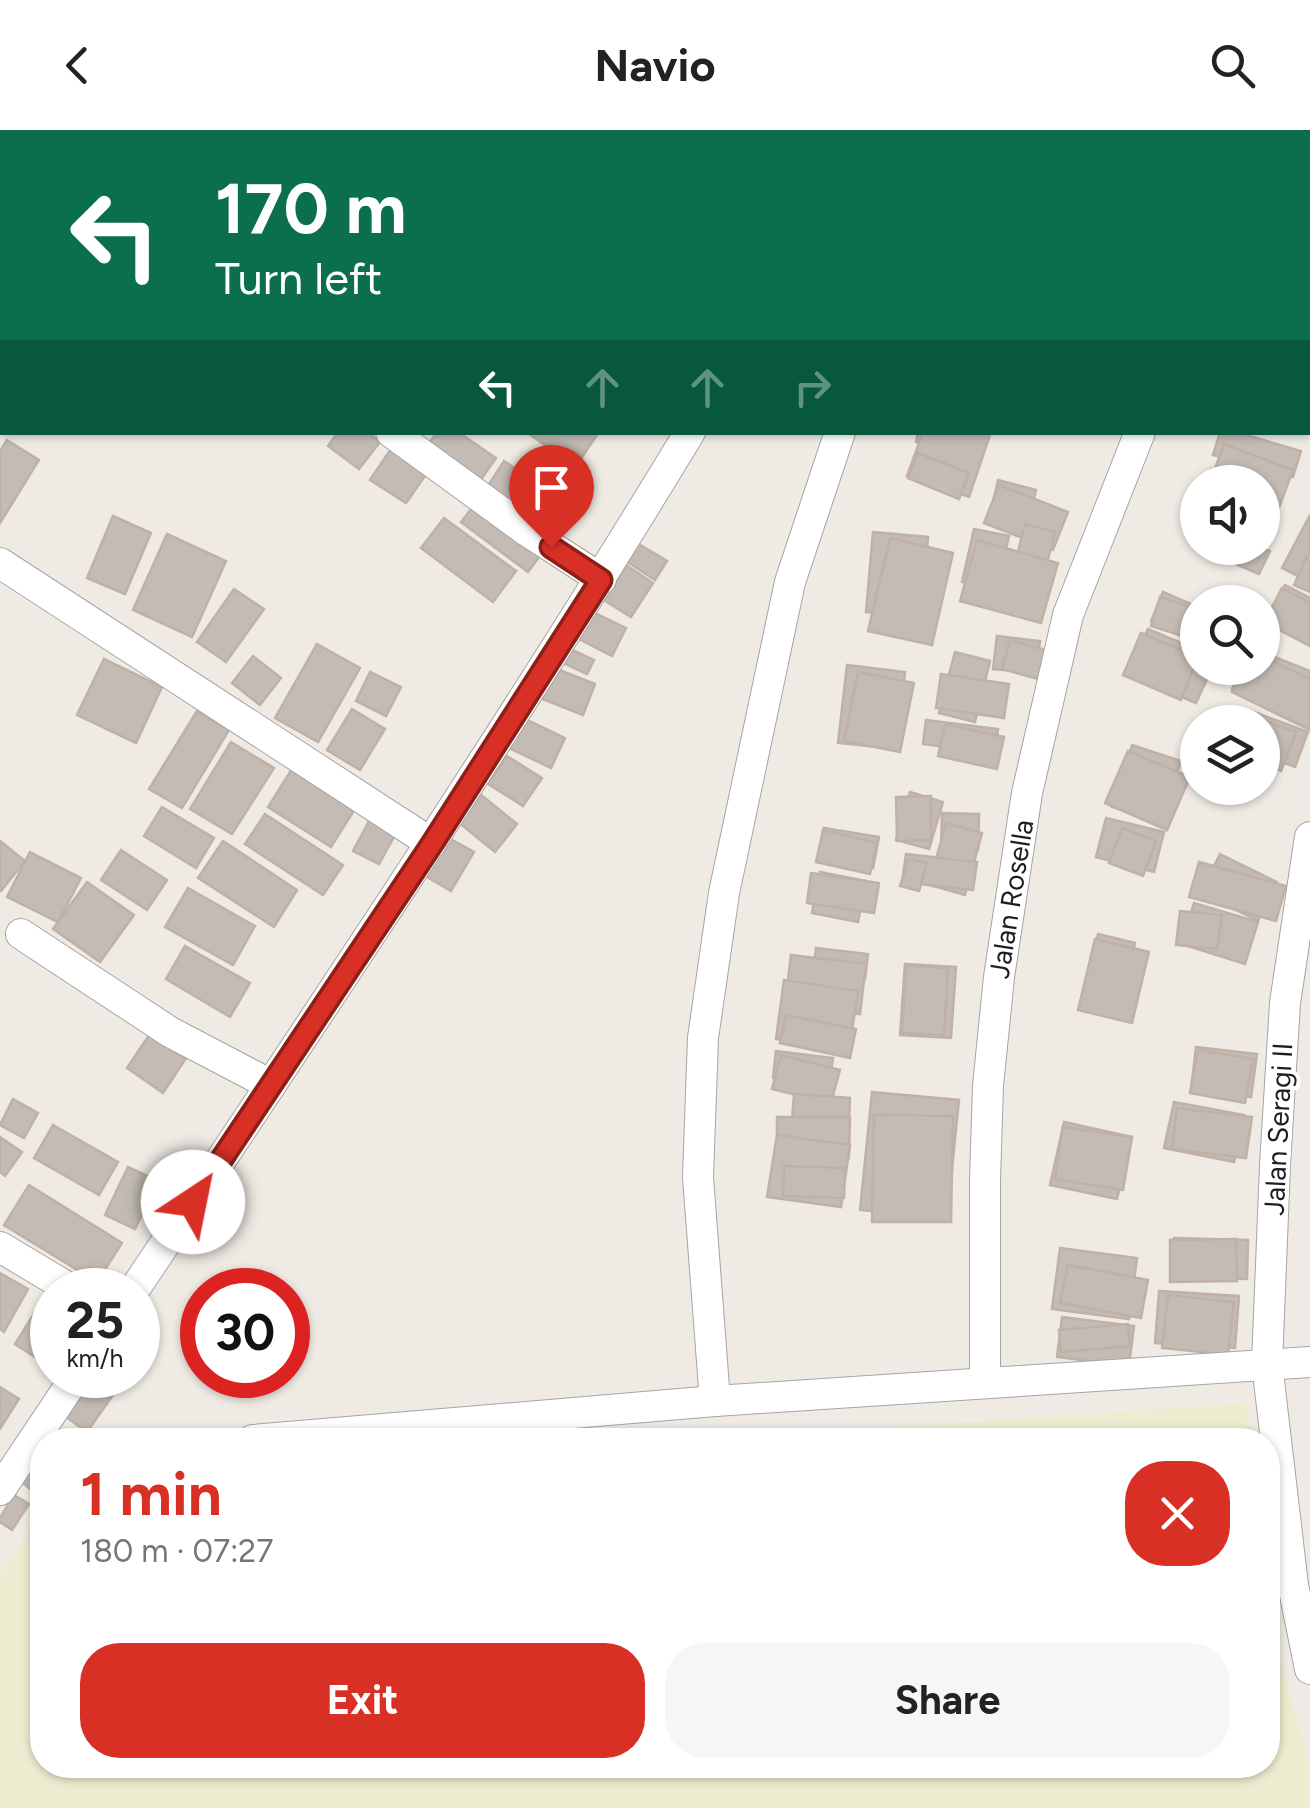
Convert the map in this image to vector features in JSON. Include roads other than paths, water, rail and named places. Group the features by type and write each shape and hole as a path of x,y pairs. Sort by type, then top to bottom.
{"street":[{"path":"394,435 601,580"},
{"path":"149,1268 432,844 601,580 688,435"},
{"path":"714,1401 698,1177 703,1038 724,893 790,582 839,435"},
{"name":"Jalan Rosella","path":"984,1383 988,1086 999,977 1028,793 1068,615 1139,435"},
{"path":"0,563 432,844"},
{"name":"Jalan Seragi II","path":"1275,1428 1268,1364 1275,1165 1285,1003 1310,837"},
{"path":"21,934 170,1032 271,1084"},
{"path":"0,1247 35,1268"},
{"path":"395,1428 714,1401 1310,1362"},
{"path":"40,1428 61,1398"},
{"path":"0,1490 21,1455"},
{"name":"Jalan Seragi II","path":"1280,1470 1293,1585 1310,1668"}]}
